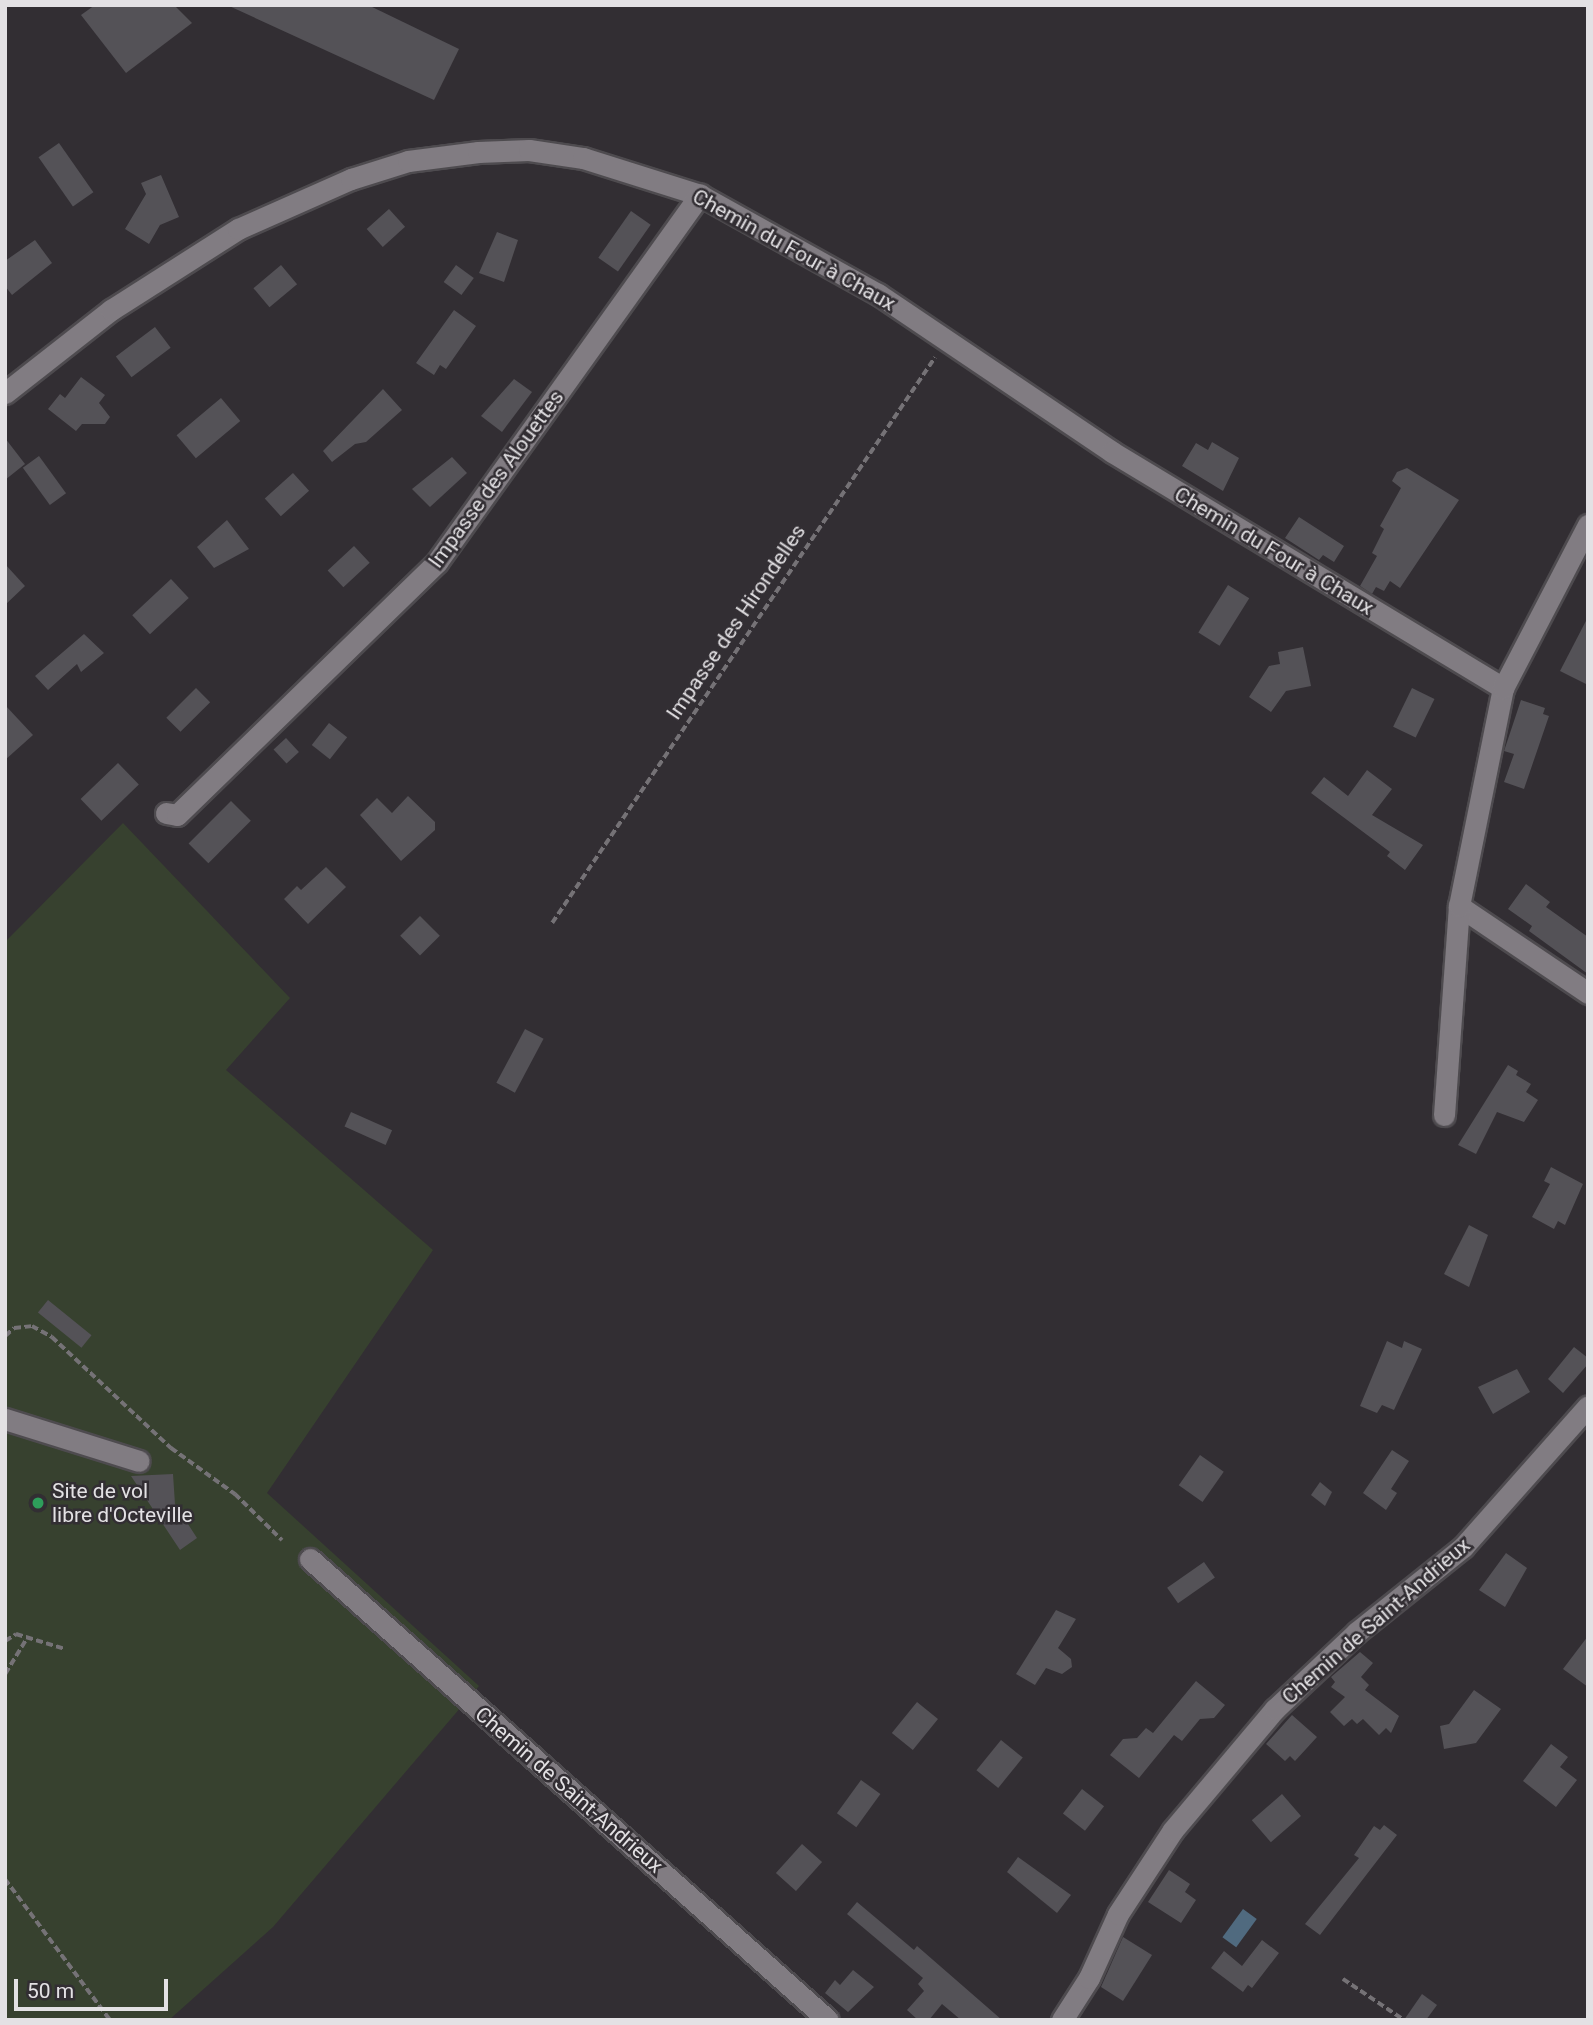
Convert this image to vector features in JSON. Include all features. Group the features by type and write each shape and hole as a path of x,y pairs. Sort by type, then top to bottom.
{"street":[{"name":"Chemin du Four à Chaux","path":"5,393 111,310 238,229 351,179 408,161 528,150 583,158 700,195 878,294 1223,522 1503,688"},
{"name":"Impasse des Alouettes","path":"166,813 177,815 438,562 700,195"},
{"path":"1444,1115 1459,906 1503,688 1588,525"},
{"path":"1459,906 1588,993"},
{"name":"Chemin de Saint-Andrieux","path":"1062,2020 1089,1978 1118,1914 1173,1830 1275,1709 1357,1632 1463,1547 1525,1482 1588,1406"},
{"path":"5,1419 139,1461"},
{"name":"Chemin de Saint-Andrieux","path":"310,1559 828,2020"}],"path":[{"name":"Impasse des Hirondelles","path":"552,923 947,339"},
{"path":"5,1336 14,1328 32,1326 52,1337 170,1448 235,1494 282,1540"},
{"path":"5,1641 16,1634 65,1649"},
{"path":"5,1674 27,1638"},
{"path":"5,1879 110,2020"},
{"path":"1343,1979 1404,2020"}],"green space":[{"path":"123,823 290,998 226,1070 433,1250 267,1493 479,1686 273,1927 169,2020 5,2020 5,942"}],"water":[{"path":"1243,1909 1257,1919 1236,1947 1222,1937"}],"building":[{"path":"95,5 174,5 192,23 126,73 81,15"},
{"path":"227,5 368,5 459,49 434,100"},
{"path":"59,143 93,192 73,206 39,157"},
{"path":"161,175 179,217 160,225 149,244 125,229 146,194 141,183"},
{"path":"389,209 405,227 383,247 367,229"},
{"path":"631,211 651,225 618,271 598,258"},
{"path":"497,232 518,240 504,282 479,273"},
{"path":"35,240 52,263 12,295 5,286 5,261"},
{"path":"281,265 297,284 269,307 253,288"},
{"path":"456,265 474,278 461,295 444,282"},
{"path":"454,310 476,326 446,369 440,365 434,375 416,363"},
{"path":"155,327 171,348 132,377 116,356"},
{"path":"81,377 105,395 99,403 110,417 105,424 82,424 76,431 48,409 60,394 65,398"},
{"path":"514,379 532,392 502,432 481,416"},
{"path":"383,389 402,410 366,442 355,444 332,462 323,451"},
{"path":"221,398 240,421 196,458 177,435"},
{"path":"5,438 25,464 5,480"},
{"path":"1212,442 1239,458 1223,491 1182,466 1196,443 1208,450"},
{"path":"39,456 66,493 50,505 23,468"},
{"path":"452,457 467,473 430,507 412,489"},
{"path":"1407,468 1459,500 1400,588 1390,581 1384,591 1376,587 1372,594 1360,586 1377,556 1372,553 1384,529 1380,526 1401,488 1392,481 1397,472"},
{"path":"293,473 309,491 281,516 265,498"},
{"path":"1299,517 1344,546 1334,562 1323,555 1319,560 1285,538"},
{"path":"227,520 249,549 214,568 197,547"},
{"path":"354,546 370,563 343,587 328,571"},
{"path":"5,564 25,586 5,605"},
{"path":"171,579 189,598 150,634 132,615"},
{"path":"1228,585 1249,598 1220,646 1198,632"},
{"path":"1588,617 1588,685 1560,671"},
{"path":"84,634 104,653 81,672 77,664 48,690 35,676"},
{"path":"1303,647 1311,686 1286,691 1271,712 1249,697 1269,666 1280,664 1278,652"},
{"path":"196,688 210,702 180,732 166,718"},
{"path":"1412,688 1434,699 1416,738 1393,727"},
{"path":"1521,700 1545,708 1543,714 1549,716 1524,789 1504,782 1514,754 1504,751"},
{"path":"5,705 33,735 5,760"},
{"path":"329,723 347,737 330,759 312,745"},
{"path":"286,738 299,752 287,763 274,750"},
{"path":"118,763 139,785 101,821 81,799"},
{"path":"1367,770 1392,789 1372,815 1423,845 1405,870 1387,856 1390,852 1311,793 1324,777 1348,796"},
{"path":"408,796 435,822 435,830 401,861 360,815 377,798 392,813"},
{"path":"231,801 251,821 208,863 189,843"},
{"path":"326,867 346,887 308,924 284,899 297,886 301,890"},
{"path":"1526,884 1550,902 1546,907 1588,937 1588,974 1529,931 1532,926 1508,909"},
{"path":"420,916 440,936 420,956 400,936"},
{"path":"525,1029 544,1039 515,1093 496,1083"},
{"path":"1508,1065 1518,1071 1516,1075 1531,1084 1526,1092 1538,1100 1524,1122 1497,1112 1476,1154 1458,1145"},
{"path":"351,1112 392,1130 386,1145 344,1127"},
{"path":"1551,1167 1583,1184 1565,1225 1558,1221 1554,1229 1532,1217 1550,1184 1544,1181"},
{"path":"1469,1225 1488,1235 1469,1287 1444,1274"},
{"path":"48,1300 92,1335 81,1348 38,1312"},
{"path":"1387,1341 1402,1348 1404,1341 1422,1349 1394,1410 1382,1405 1377,1413 1360,1406"},
{"path":"1574,1347 1588,1358 1588,1364 1563,1393 1548,1379"},
{"path":"1517,1369 1530,1392 1493,1414 1478,1387"},
{"path":"1392,1450 1409,1461 1391,1489 1397,1493 1386,1510 1363,1493"},
{"path":"1200,1455 1224,1472 1203,1502 1179,1485"},
{"path":"173,1474 175,1504 197,1538 180,1550 131,1476"},
{"path":"1320,1482 1332,1492 1325,1506 1311,1495"},
{"path":"1506,1553 1527,1568 1505,1607 1479,1590"},
{"path":"1204,1562 1215,1578 1178,1603 1167,1588"},
{"path":"1056,1610 1076,1619 1058,1648 1071,1659 1072,1667 1062,1674 1046,1668 1035,1685 1016,1674"},
{"path":"1588,1636 1588,1687 1563,1669"},
{"path":"1360,1652 1373,1663 1361,1677 1369,1685 1365,1690 1399,1716 1391,1733 1386,1728 1379,1735 1363,1719 1357,1724 1352,1719 1344,1726 1330,1712 1345,1697 1331,1687 1335,1682 1331,1677"},
{"path":"1196,1681 1225,1705 1214,1718 1200,1719 1182,1741 1174,1735 1139,1778 1110,1755 1123,1739 1137,1738 1146,1728 1153,1733"},
{"path":"1474,1690 1501,1709 1476,1743 1444,1749 1440,1726 1449,1724"},
{"path":"917,1702 938,1719 913,1750 892,1733"},
{"path":"1292,1715 1317,1737 1295,1761 1290,1756 1285,1761 1266,1744"},
{"path":"1001,1740 1023,1758 998,1788 976,1770"},
{"path":"1551,1744 1568,1757 1560,1767 1577,1780 1556,1807 1523,1781"},
{"path":"861,1780 880,1794 856,1827 837,1813"},
{"path":"1082,1789 1104,1806 1085,1831 1063,1813"},
{"path":"1282,1794 1301,1816 1271,1842 1252,1820"},
{"path":"1384,1825 1397,1835 1320,1935 1305,1924 1359,1858 1354,1855 1374,1826 1380,1830"},
{"path":"802,1844 822,1862 796,1891 776,1873"},
{"path":"1018,1857 1071,1895 1057,1913 1007,1872"},
{"path":"1169,1870 1190,1884 1185,1892 1196,1900 1181,1923 1148,1902"},
{"path":"857,1902 914,1950 917,1946 1002,2020 961,2020 942,2004 929,2020 918,2020 907,2010 924,1991 918,1984 923,1978 847,1914"},
{"path":"1123,1937 1152,1955 1123,2001 1101,1987"},
{"path":"1262,1940 1279,1953 1252,1988 1248,1985 1243,1992 1211,1968 1224,1951 1242,1966"},
{"path":"853,1970 874,1987 848,2012 825,1993 835,1980 840,1985"},
{"path":"1422,1994 1437,2005 1426,2020 1404,2020"}],"place":[{"name":"Site de vol libre d'Octeville","path":"38,1503"}]}
